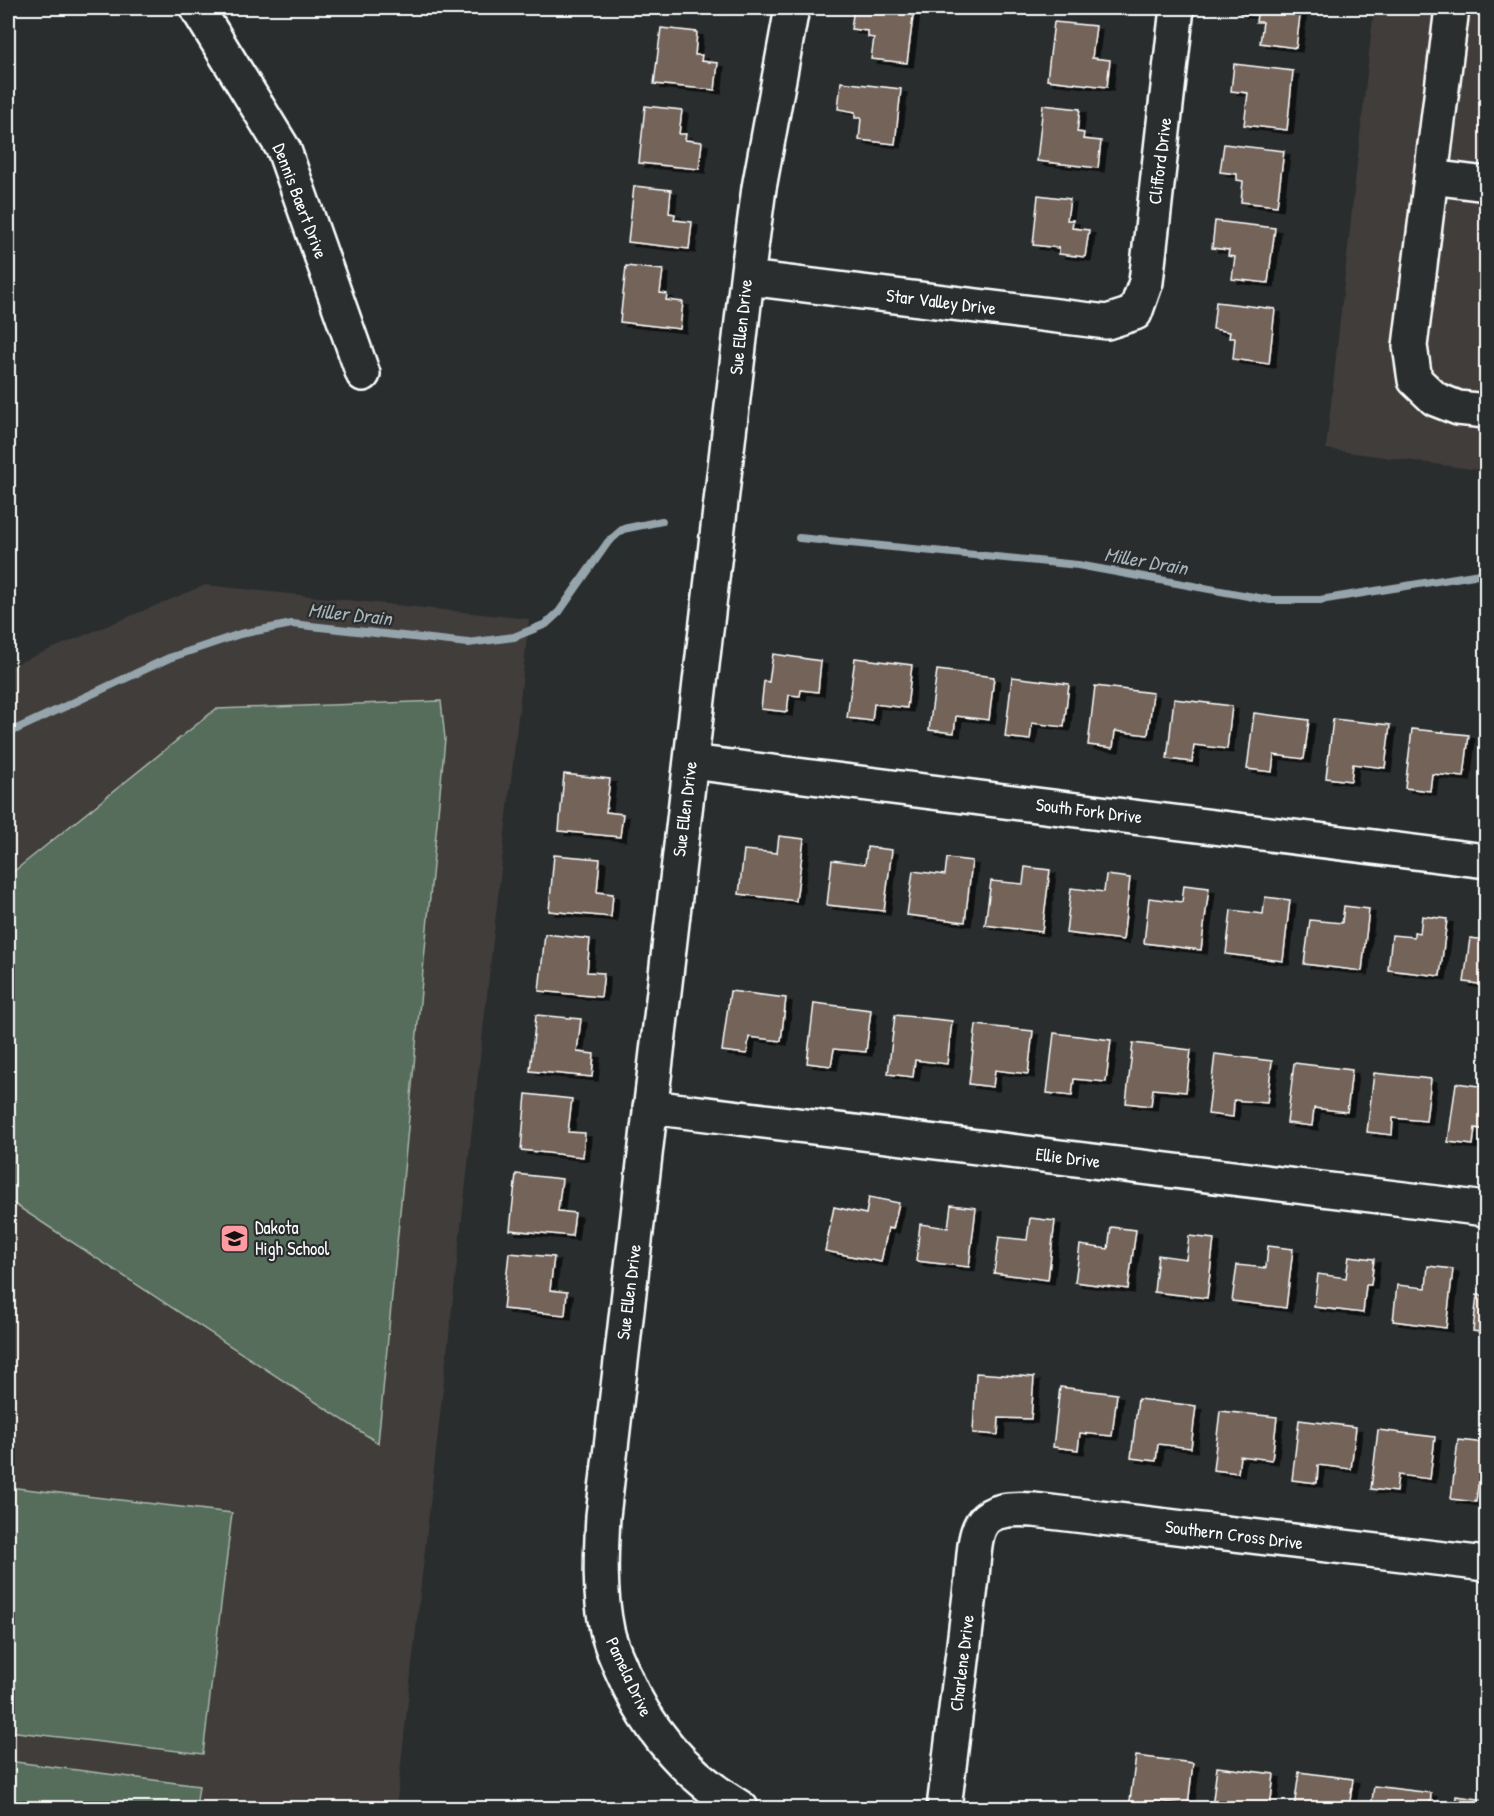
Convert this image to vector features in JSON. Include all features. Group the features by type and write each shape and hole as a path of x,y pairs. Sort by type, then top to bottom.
{"street":[{"name":"Dennis Baert Drive","path":"197,8 284,150 363,374"},
{"name":"Sue Ellen Drive","path":"604,1613 601,1579 603,1516 747,278 759,188 792,8"},
{"name":"Clifford Drive","path":"1135,313 1146,282 1177,8"},
{"path":"1452,8 1410,346 1415,380 1435,399 1458,408 1486,411"},
{"path":"1431,177 1486,184"},
{"name":"Star Valley Drive","path":"747,278 1107,322 1135,313"},
{"name":"South Fork Drive","path":"691,762 1486,861"},
{"name":"Ellie Drive","path":"650,1107 1486,1209"},
{"name":"Southern Cross Drive","path":"984,1519 993,1512 1004,1509 1034,1510 1486,1564"},
{"name":"Charlene Drive","path":"944,1809 975,1545 984,1519"},
{"name":"Pamela Drive","path":"604,1613 618,1661 635,1699 652,1727 676,1757 721,1796 741,1809"}],"shaded area":[{"path":"1374,8 1486,8 1486,471 1326,449"},
{"name":"Dakota High School","path":"205,585 529,619 396,1808 8,1808 8,667"}],"green space":[{"path":"441,701 445,739 378,1443 8,1200 8,876 216,709"},
{"path":"8,1487 232,1513 203,1754 8,1731"},
{"path":"8,1761 199,1786 196,1808 8,1808"}],"building":[{"path":"696,8 729,8 729,11"},
{"path":"854,8 914,9 907,63 871,59 874,38 868,37 868,31 851,29"},
{"path":"1089,8 1116,8 1116,10"},
{"path":"1240,8 1301,8 1296,48 1260,43 1263,22 1256,22 1257,15 1240,13"},
{"path":"1054,22 1096,26 1092,58 1110,60 1107,87 1047,80"},
{"path":"661,28 697,32 695,55 702,55 701,61 718,63 715,90 654,84"},
{"path":"1234,64 1293,71 1287,130 1244,125 1248,93 1231,91"},
{"path":"841,82 901,89 895,144 859,140 861,118 855,118 855,112 838,109"},
{"path":"1043,105 1080,109 1077,132 1084,133 1083,139 1101,141 1098,168 1037,161"},
{"path":"645,106 682,110 679,134 686,134 685,140 702,142 699,169 639,163"},
{"path":"1224,144 1284,151 1277,206 1241,202 1243,181 1237,180 1237,174 1220,172"},
{"path":"634,186 671,190 669,213 675,214 674,220 692,222 689,249 628,242"},
{"path":"1038,195 1070,199 1067,220 1073,220 1072,228 1089,230 1085,257 1059,254 1059,248 1033,245"},
{"path":"1215,221 1275,228 1268,283 1232,279 1235,257 1228,256 1229,250 1212,248"},
{"path":"626,266 663,270 660,293 667,294 666,300 683,302 680,329 620,322"},
{"path":"1216,302 1275,309 1269,364 1233,359 1235,338 1229,338 1230,332 1213,329"},
{"path":"773,654 821,661 818,692 801,690 800,696 789,695 787,712 761,709 764,681 769,682"},
{"path":"855,658 912,665 907,708 874,704 872,721 847,718"},
{"path":"937,670 994,677 989,720 956,716 954,733 929,730"},
{"path":"1012,677 1069,684 1064,727 1032,723 1030,740 1005,737"},
{"path":"1095,686 1153,693 1148,735 1115,731 1113,748 1088,745"},
{"path":"1174,699 1232,706 1227,749 1194,745 1192,762 1167,759"},
{"path":"1254,713 1309,720 1304,759 1274,755 1272,772 1247,769"},
{"path":"1333,719 1390,725 1385,768 1353,764 1351,781 1326,778"},
{"path":"1412,729 1469,735 1464,777 1432,774 1430,791 1405,788"},
{"path":"564,774 610,779 606,812 623,814 620,837 559,831"},
{"path":"779,836 804,839 796,901 739,894 744,850 777,853"},
{"path":"867,847 892,850 884,911 827,905 832,860 865,864"},
{"path":"554,855 600,859 597,892 613,894 611,917 549,911"},
{"path":"947,858 972,861 965,922 907,915 913,871 945,875"},
{"path":"1025,867 1050,870 1042,932 985,925 991,881 1023,884"},
{"path":"1106,875 1130,878 1123,940 1066,933 1071,888 1104,892"},
{"path":"1184,885 1209,888 1201,950 1144,943 1149,898 1182,902"},
{"path":"1265,897 1290,900 1283,961 1226,954 1231,910 1263,914"},
{"path":"1344,906 1369,909 1362,971 1304,964 1310,920 1342,923"},
{"path":"1422,916 1447,919 1440,976 1388,970 1392,935 1414,937 1414,932 1420,933"},
{"path":"545,934 590,939 587,972 604,973 601,997 539,991"},
{"path":"1470,938 1486,940 1486,985 1464,982"},
{"path":"730,991 786,998 781,1041 749,1037 747,1054 722,1051"},
{"path":"814,1003 871,1010 866,1052 834,1049 831,1066 807,1063"},
{"path":"536,1015 581,1019 577,1052 594,1054 592,1077 530,1071"},
{"path":"895,1015 952,1021 947,1064 915,1060 913,1077 888,1074"},
{"path":"976,1025 1033,1031 1028,1074 995,1070 993,1087 969,1084"},
{"path":"1054,1033 1111,1040 1106,1082 1074,1079 1072,1096 1047,1093"},
{"path":"1133,1043 1191,1050 1186,1092 1153,1089 1151,1106 1126,1103"},
{"path":"1215,1054 1272,1061 1267,1103 1234,1100 1233,1117 1208,1114"},
{"path":"1294,1063 1352,1070 1347,1112 1314,1108 1312,1126 1287,1123"},
{"path":"1374,1073 1431,1079 1426,1121 1393,1118 1392,1135 1367,1132"},
{"path":"1456,1083 1486,1087 1486,1130 1475,1128 1473,1145 1448,1142"},
{"path":"526,1094 572,1099 568,1132 585,1133 583,1157 521,1150"},
{"path":"516,1174 562,1179 558,1211 575,1213 572,1236 510,1230"},
{"path":"869,1197 899,1203 893,1229 888,1228 881,1262 825,1251 834,1207 866,1214"},
{"path":"951,1205 976,1208 969,1267 916,1261 920,1224 948,1228"},
{"path":"1030,1218 1055,1221 1048,1280 994,1273 999,1237 1027,1240"},
{"path":"1111,1227 1136,1230 1128,1289 1075,1282 1080,1245 1108,1249"},
{"path":"1189,1236 1214,1239 1207,1298 1154,1292 1158,1255 1186,1259"},
{"path":"1268,1246 1293,1249 1286,1308 1232,1301 1237,1265 1266,1268"},
{"path":"509,1253 554,1257 550,1290 567,1292 565,1315 503,1309"},
{"path":"1349,1256 1374,1259 1371,1285 1366,1285 1363,1313 1314,1307 1318,1274 1346,1278"},
{"path":"1428,1266 1453,1269 1446,1328 1393,1321 1397,1285 1426,1288"},
{"path":"1477,1295 1486,1296 1486,1333 1473,1331"},
{"path":"976,1373 1034,1377 1031,1419 999,1418 998,1435 973,1433"},
{"path":"1060,1387 1117,1394 1112,1436 1080,1433 1078,1450 1053,1447"},
{"path":"1138,1399 1196,1406 1191,1448 1158,1444 1156,1461 1131,1458"},
{"path":"1220,1411 1277,1417 1272,1460 1240,1456 1238,1473 1213,1470"},
{"path":"1299,1420 1356,1427 1351,1469 1318,1465 1317,1483 1292,1480"},
{"path":"1378,1430 1435,1437 1430,1479 1398,1475 1396,1492 1371,1489"},
{"path":"1458,1440 1486,1443 1486,1486 1478,1485 1476,1502 1451,1499"},
{"path":"1136,1756 1193,1763 1188,1805 1155,1801 1155,1808 1129,1808"},
{"path":"1217,1767 1274,1774 1270,1808 1212,1808"},
{"path":"1299,1772 1353,1779 1349,1808 1294,1808"},
{"path":"1374,1786 1431,1793 1430,1808 1371,1808"},
{"path":"1456,1796 1486,1800 1486,1808 1455,1808"}],"waterway":[{"name":"Miller Drain","path":"8,733 169,658 240,634 292,624 468,643 514,637 546,624 559,612 608,542 623,529 662,521"},
{"name":"Miller Drain","path":"799,538 1078,565 1270,600 1320,600 1486,573"}],"place":[{"name":"Dakota High School","path":"234,1238"}]}
